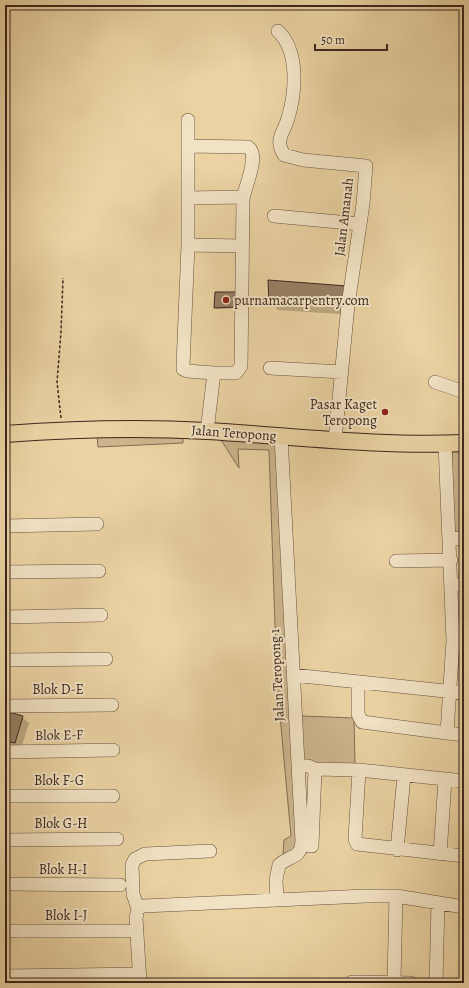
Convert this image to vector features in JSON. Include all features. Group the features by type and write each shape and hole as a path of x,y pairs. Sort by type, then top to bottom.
{"main road":[{"name":"Jalan Teropong","path":"5,434 62,429 142,428 335,440 445,444 464,443"}],"street":[{"name":"Jalan Amanah","path":"278,31 286,38 293,56 291,104 288,119 279,140 279,146 284,155 303,160 366,166 360,224 348,305 335,440"},
{"path":"188,120 188,146 188,245 183,369 187,371 236,373 241,366 243,197 251,171 251,149 248,147 188,146"},
{"path":"188,198 243,197"},
{"path":"274,216 360,224"},
{"path":"188,245 242,246"},
{"path":"270,368 342,372"},
{"path":"207,431 214,373"},
{"path":"435,382 464,392"},
{"name":"Jalan Teropong 1","path":"280,436 299,765 302,845"},
{"path":"445,444 451,560 458,585 459,632 458,692 447,733"},
{"path":"5,526 97,524"},
{"path":"450,539 464,538"},
{"path":"396,561 451,560"},
{"path":"5,572 99,570"},
{"path":"5,617 100,615"},
{"path":"5,660 106,659"},
{"path":"293,675 458,692"},
{"path":"358,682 358,714 362,722 464,735"},
{"name":"Blok D-E","path":"5,706 112,705"},
{"name":"Blok E-F","path":"5,752 113,750"},
{"path":"299,765 308,766 315,769 359,770 404,776 464,781"},
{"path":"277,899 276,880 279,865 296,856 302,849 302,845 312,846 315,769"},
{"path":"359,770 356,842 360,846 464,856"},
{"path":"396,850 404,776"},
{"path":"440,854 445,780"},
{"name":"Blok F-G","path":"5,796 114,796"},
{"name":"Blok G-H","path":"5,840 117,839"},
{"path":"5,976 91,979 139,978 136,918 138,909 133,894 132,865 139,856 145,854 210,851"},
{"name":"Blok H-I","path":"5,884 120,885"},
{"path":"394,982 396,896"},
{"path":"138,909 153,904 396,896 464,907"},
{"path":"436,983 438,904"},
{"name":"Blok I-J","path":"5,931 127,931"},
{"path":"352,982 411,983"}],"path":[{"path":"62,429 57,382 63,278"}],"shaded area":[{"path":"97,435 183,438 183,443 98,447"},
{"path":"226,439 279,443 298,843 293,851 283,854 284,840 291,836 277,683 269,450 238,449 239,468 221,440"},
{"path":"464,448 464,536 454,536 451,497 452,451"},
{"path":"456,635 464,635 464,668 456,667"},
{"path":"302,716 354,718 355,765 304,763"}],"building":[{"path":"268,280 347,286 345,307 269,303"},
{"name":"purnamacarpentry.com","path":"215,292 237,292 237,307 214,308"},
{"path":"5,711 23,716 15,743 5,741"}],"place":[{"name":"purnamacarpentry.com","path":"226,300"},
{"name":"Pasar Kaget Teropong","path":"385,412"}]}
